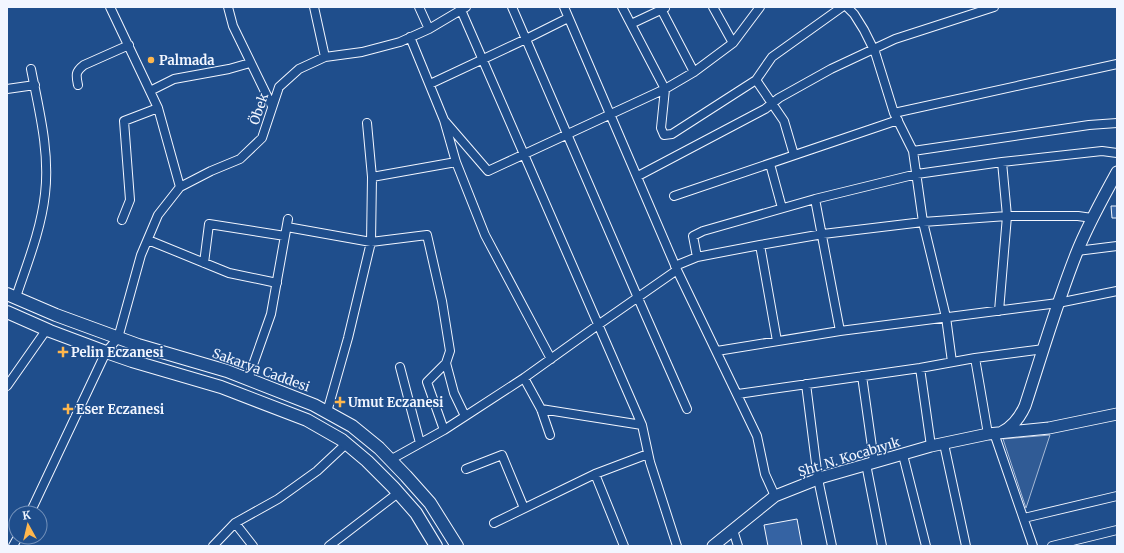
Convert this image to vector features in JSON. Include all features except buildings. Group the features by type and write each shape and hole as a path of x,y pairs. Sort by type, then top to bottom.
{"main road":[{"name":"Sakarya Caddesi","path":"11,295 56,315 118,338 227,371 248,379 314,405 352,426 379,448 430,503 457,546"},
{"path":"7,312 106,352 228,390 307,420 347,444 368,461 416,513 436,546"}],"street":[{"path":"110,7 158,108 180,187"},
{"path":"228,7 233,26 272,106"},
{"path":"314,7 325,57"},
{"path":"419,7 429,29"},
{"path":"512,7 638,298 688,409"},
{"path":"564,7 638,176 676,268 757,436 765,474 775,496"},
{"path":"622,7 665,89 661,128 664,135 672,134 756,80 772,58 842,7"},
{"path":"713,7 733,43"},
{"path":"444,120 488,171 665,89 694,72 733,43 760,7"},
{"path":"847,7 854,14 864,30 873,49 896,117 912,151 917,174 923,222 946,317 952,362"},
{"path":"638,176 765,109 772,102 831,69 873,49 895,39 994,7"},
{"path":"631,24 662,8 694,72"},
{"path":"464,9 482,59 642,425 648,454 677,546"},
{"name":"Öbek","path":"34,505 106,352 118,338 141,255 158,215 180,187 211,171 240,159 262,138 279,87 299,69 325,57 362,52 400,42 429,29 464,9"},
{"path":"430,84 568,18"},
{"path":"410,37 444,120 456,162 485,235 551,359"},
{"path":"78,85 76,74 78,69 129,46"},
{"path":"150,91 174,79 229,69 250,63"},
{"path":"674,196 770,164 896,117 1117,64"},
{"path":"11,295 35,241 45,194 46,146 32,69"},
{"path":"756,80 784,121 794,155"},
{"path":"7,89 34,85"},
{"path":"122,220 130,200 124,121 158,108"},
{"path":"327,412 348,338 371,242 372,177 367,123"},
{"path":"912,151 1089,125 1117,123"},
{"path":"697,257 693,236 703,231 815,199 917,174 1002,162 1102,151 1117,153"},
{"path":"372,177 456,162"},
{"path":"999,311 1007,216 1002,162"},
{"path":"770,164 782,208"},
{"path":"991,434 1003,432 1018,420 1025,406 1058,303 1077,252 1092,218 1117,172"},
{"path":"815,199 823,234 840,331"},
{"path":"390,460 444,430 524,378 638,298 676,268 697,257 823,234 923,222 1007,216 1078,216 1092,218"},
{"path":"204,263 209,224 286,227 371,242 427,235 442,301 450,351 446,363 427,382 444,430"},
{"path":"248,379 271,314 286,227"},
{"path":"148,240 229,273 277,283"},
{"path":"760,245 777,341"},
{"path":"1077,252 1117,246"},
{"path":"717,351 840,331 1058,303 1117,291"},
{"path":"7,386 47,329"},
{"path":"738,394 1044,349"},
{"path":"975,358 991,434 1024,518 1033,546"},
{"path":"446,363 454,393 465,416"},
{"path":"400,367 420,443"},
{"path":"920,368 931,446"},
{"path":"862,376 870,463 882,546"},
{"path":"524,378 541,409 550,435"},
{"path":"806,384 818,479 832,546"},
{"path":"541,409 642,425"},
{"name":"Şht. N. Kocabıyık","path":"713,546 775,496 818,479 931,446 991,434 1049,428 1117,414"},
{"path":"213,546 235,522 278,498 316,471 347,444"},
{"path":"944,444 966,546"},
{"path":"494,523 596,474 648,454"},
{"path":"466,469 502,455 524,508"},
{"path":"902,455 926,546"},
{"path":"596,474 624,546"},
{"path":"329,546 398,493"},
{"path":"1024,518 1117,496"},
{"path":"235,522 253,546"},
{"path":"733,530 738,546"},
{"path":"1052,546 1117,530"}],"shaded area":[{"path":"1050,435 1026,508 1003,439"}],"place":[{"name":"Palmada","path":"151,60"},
{"name":"Pelin Eczanesi","path":"63,352"},
{"name":"Umut Eczanesi","path":"340,402"},
{"name":"Eser Eczanesi","path":"68,409"}]}
